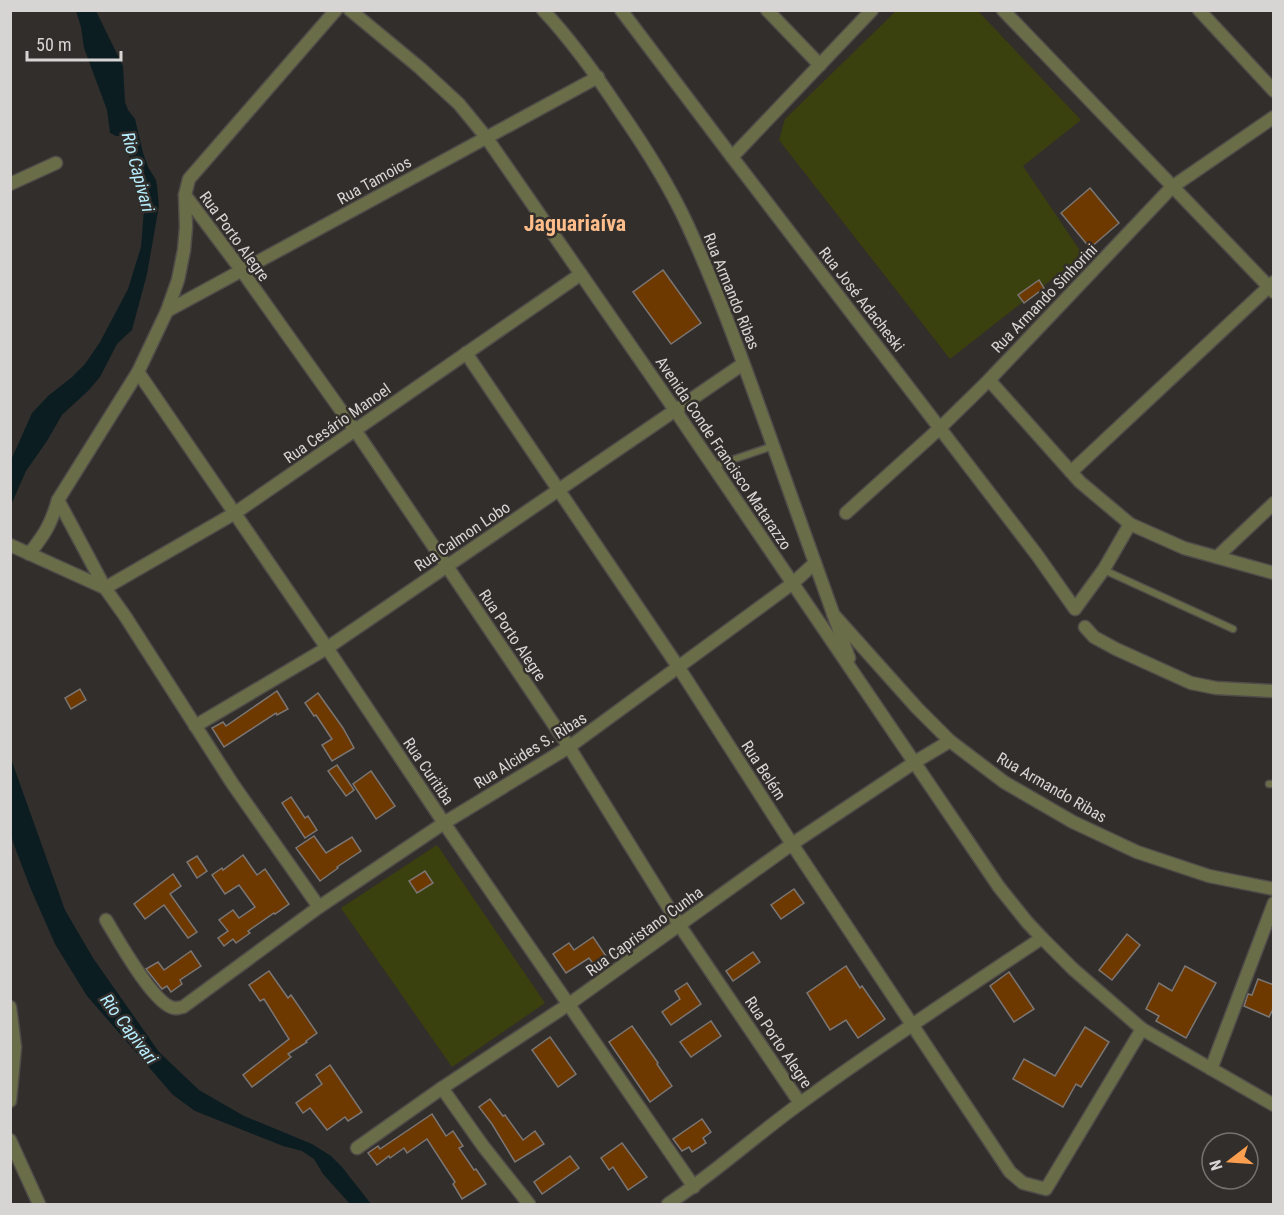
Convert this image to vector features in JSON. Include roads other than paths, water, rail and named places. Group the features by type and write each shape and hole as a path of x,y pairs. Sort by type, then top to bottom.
{"street":[{"path":"29,554 47,530 58,500 138,372 167,311 178,280 184,250 185,195 189,179 336,10"},
{"name":"Avenida Conde Francisco Matarazzo","path":"350,10 459,104 486,137 999,886 1027,922 1073,969 1142,1029 1274,1105"},
{"name":"Rua Armando Ribas","path":"543,10 597,77 664,180 687,223 743,363 855,674"},
{"name":"Rua José Adacheski","path":"621,10 1055,578 1075,609 1104,569"},
{"path":"767,10 820,65"},
{"path":"732,157 872,10"},
{"path":"1003,10 1172,187 1272,287 1071,472"},
{"path":"1199,10 1274,90"},
{"name":"Rua Tamoios","path":"167,311 597,77"},
{"name":"Rua Armando Sinhorini","path":"846,513 989,380 1172,187 1274,117"},
{"path":"10,184 56,163"},
{"name":"Rua Porto Alegre","path":"185,195 355,430 569,747 680,926 800,1103"},
{"name":"Rua Cesário Manoel","path":"105,588 235,513 581,274"},
{"name":"Rua Belém","path":"466,353 679,668 792,844 1010,1172 1023,1184 1046,1189 1142,1029"},
{"name":"Rua Calmon Lobo","path":"195,726 327,648 743,363"},
{"name":"Rua Curitiba","path":"138,372 694,1187"},
{"path":"989,380 1080,482 1130,524 1184,548 1274,573"},
{"path":"58,500 105,588 232,783 319,907"},
{"path":"1216,557 1274,502"},
{"path":"1104,569 1130,524"},
{"path":"10,545 105,588"},
{"name":"Rua Alcides S. Ribas","path":"106,920 122,948 163,1003 174,1009 183,1007 319,907 444,823 569,747 793,583 815,563"},
{"name":"Rua Armando Ribas","path":"833,614 917,708 950,741 1004,782 1073,822 1137,852 1209,876 1274,889"},
{"path":"1085,627 1094,637 1116,649 1191,683 1216,688 1274,691"},
{"name":"Rua Capristano Cunha","path":"357,1148 441,1088 569,1004 792,844 950,741"},
{"path":"1211,1069 1274,903"},
{"path":"668,1204 694,1187 800,1103 912,1024 1042,938"},
{"path":"10,1007 15,1047 10,1101"},
{"path":"441,1088 529,1204"},
{"path":"10,1140 39,1204"}],"lane":[{"path":"713,466 773,446"},
{"path":"1104,569 1233,629"}],"water":[{"name":"Rio Capivari","path":"76,11 96,11 123,66 125,102 135,119 143,153 156,180 159,206 147,274 132,330 117,344 100,377 62,415 26,471 11,505 11,460 32,413 85,364 100,342 128,289 141,247 144,209 140,183 121,136 110,133 107,110 84,48"},
{"name":"Rio Capivari","path":"10,756 65,910 93,958 159,1052 199,1090 244,1116 312,1144 331,1156 371,1204 350,1204 323,1174 314,1159 302,1151 283,1146 195,1111 173,1095 87,996 55,944 14,845 10,831"}],"district":[{"name":"Jaguariaíva","path":"575,223"}]}
